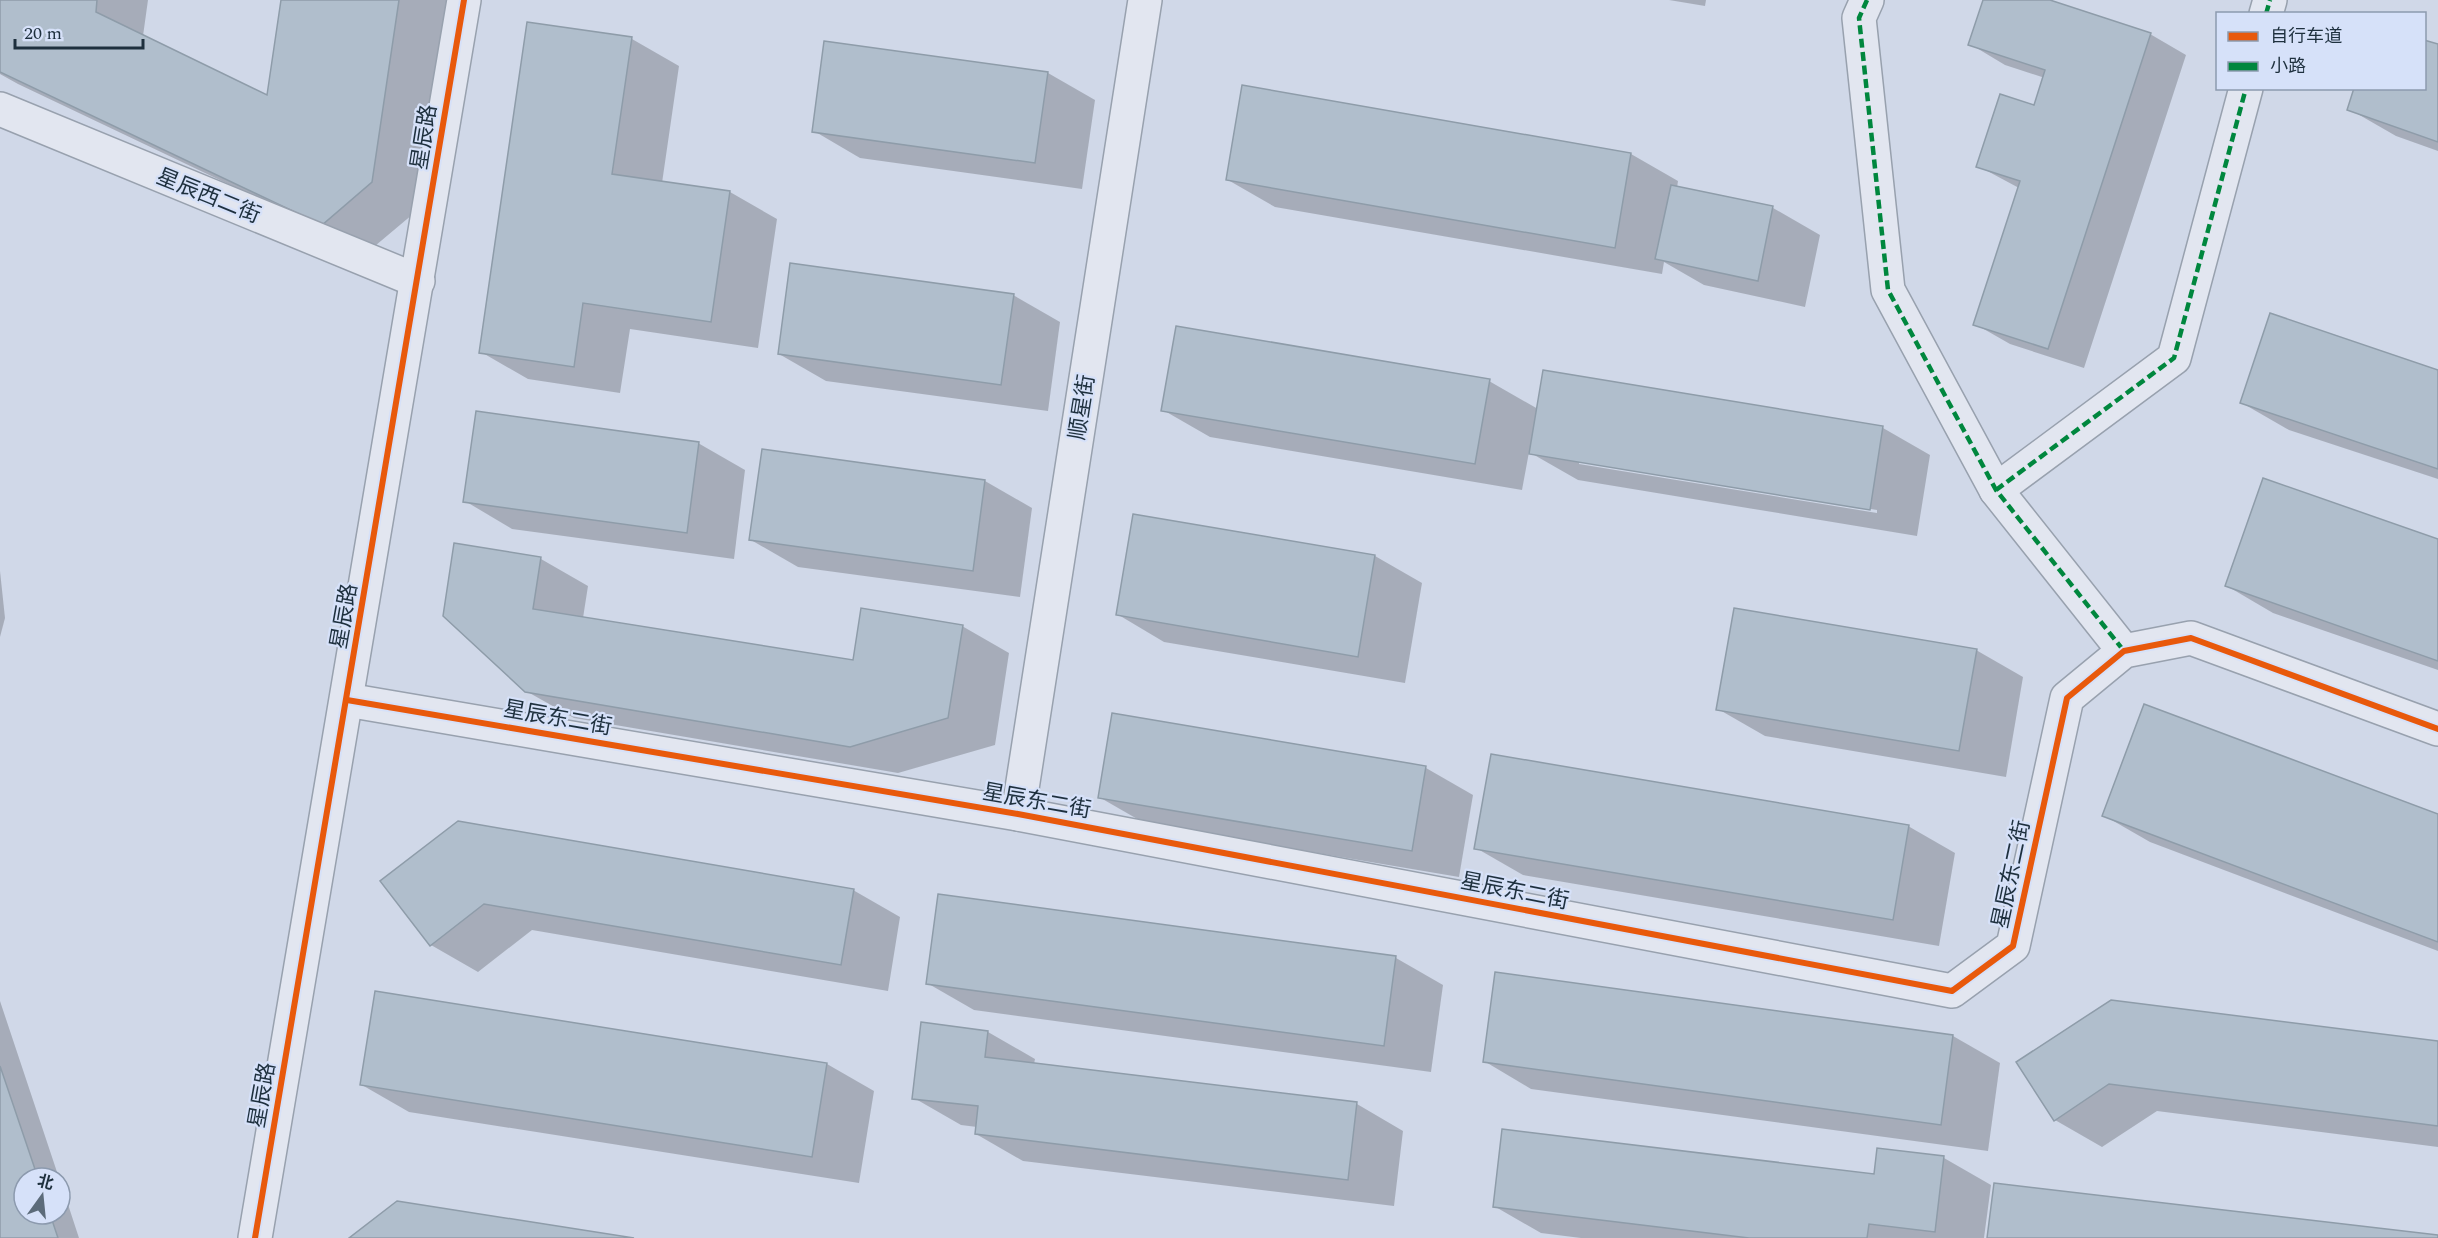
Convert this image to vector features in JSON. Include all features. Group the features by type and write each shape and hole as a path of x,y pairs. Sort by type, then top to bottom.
{"street":[{"name":"星辰路","path":"255,1238 464,0"},
{"name":"顺星街","path":"1018,814 1144,0"},
{"path":"1867,0 1859,18 1888,290 1996,490 2124,651"},
{"path":"1996,490 2174,358 2245,90"},
{"name":"星辰西二街","path":"0,109 418,281"},
{"name":"星辰东二街","path":"347,700 1018,814 1952,991 2013,946 2067,698 2124,651 2191,638 2438,729"}],"building":[{"path":"0,0 97,0 96,12 267,95 281,0 399,0 372,182 322,225 0,72"},
{"path":"1983,0 2050,0 2151,33 2048,349 1973,325 2020,181 1976,167 2000,94 2034,105 2045,70 1968,45"},
{"path":"527,22 632,37 612,174 730,191 711,322 583,303 574,367 479,353"},
{"path":"824,41 1048,72 1035,163 812,132"},
{"path":"2426,41 2438,44 2438,142 2347,110 2353,90 2426,90"},
{"path":"1242,85 1631,153 1615,248 1226,180"},
{"path":"1671,185 1773,206 1758,281 1655,259"},
{"path":"790,263 1014,294 1001,385 778,354"},
{"path":"2270,313 2438,370 2438,469 2240,403"},
{"path":"1176,326 1490,379 1475,464 1161,411"},
{"path":"1543,370 1883,426 1870,510 1529,454"},
{"path":"476,411 699,442 687,533 463,502"},
{"path":"762,449 985,480 973,571 749,540"},
{"path":"2263,478 2438,539 2438,661 2225,586"},
{"path":"1133,514 1375,555 1358,657 1116,615"},
{"path":"454,543 541,557 533,609 853,660 861,608 963,625 948,718 850,747 525,692 443,616"},
{"path":"1734,608 1977,649 1959,751 1716,710"},
{"path":"2144,704 2438,814 2438,942 2102,816"},
{"path":"1112,713 1426,766 1412,851 1098,798"},
{"path":"1491,754 1909,825 1893,920 1474,849"},
{"path":"458,821 854,889 841,965 484,904 430,946 380,881"},
{"path":"938,894 1396,956 1384,1046 926,984"},
{"path":"1495,972 1953,1035 1941,1125 1483,1062"},
{"path":"375,991 827,1063 812,1157 360,1085"},
{"path":"2111,1000 2438,1041 2438,1126 2109,1084 2054,1121 2016,1062"},
{"path":"921,1022 988,1031 985,1057 1357,1102 1348,1180 975,1134 978,1106 912,1099"},
{"path":"0,1066 34,1166 12,1166 12,1226 54,1226 58,1238 0,1238"},
{"path":"1502,1129 1874,1174 1877,1148 1944,1156 1935,1232 1869,1224 1867,1238 1749,1238 1493,1207"},
{"path":"1994,1183 2438,1235 2438,1238 1987,1238"},
{"path":"397,1201 634,1238 349,1238"}],"marked path":[{"path":"1867,0 1859,18 1888,290 1996,490 2124,651"},
{"path":"2267,12 2270,0"},
{"path":"1996,490 2174,358 2245,90"}],"cycle path":[{"path":"255,1238 464,0"},
{"path":"347,700 1018,814 1952,991 2013,946 2067,698 2124,651 2191,638 2438,729"}]}
